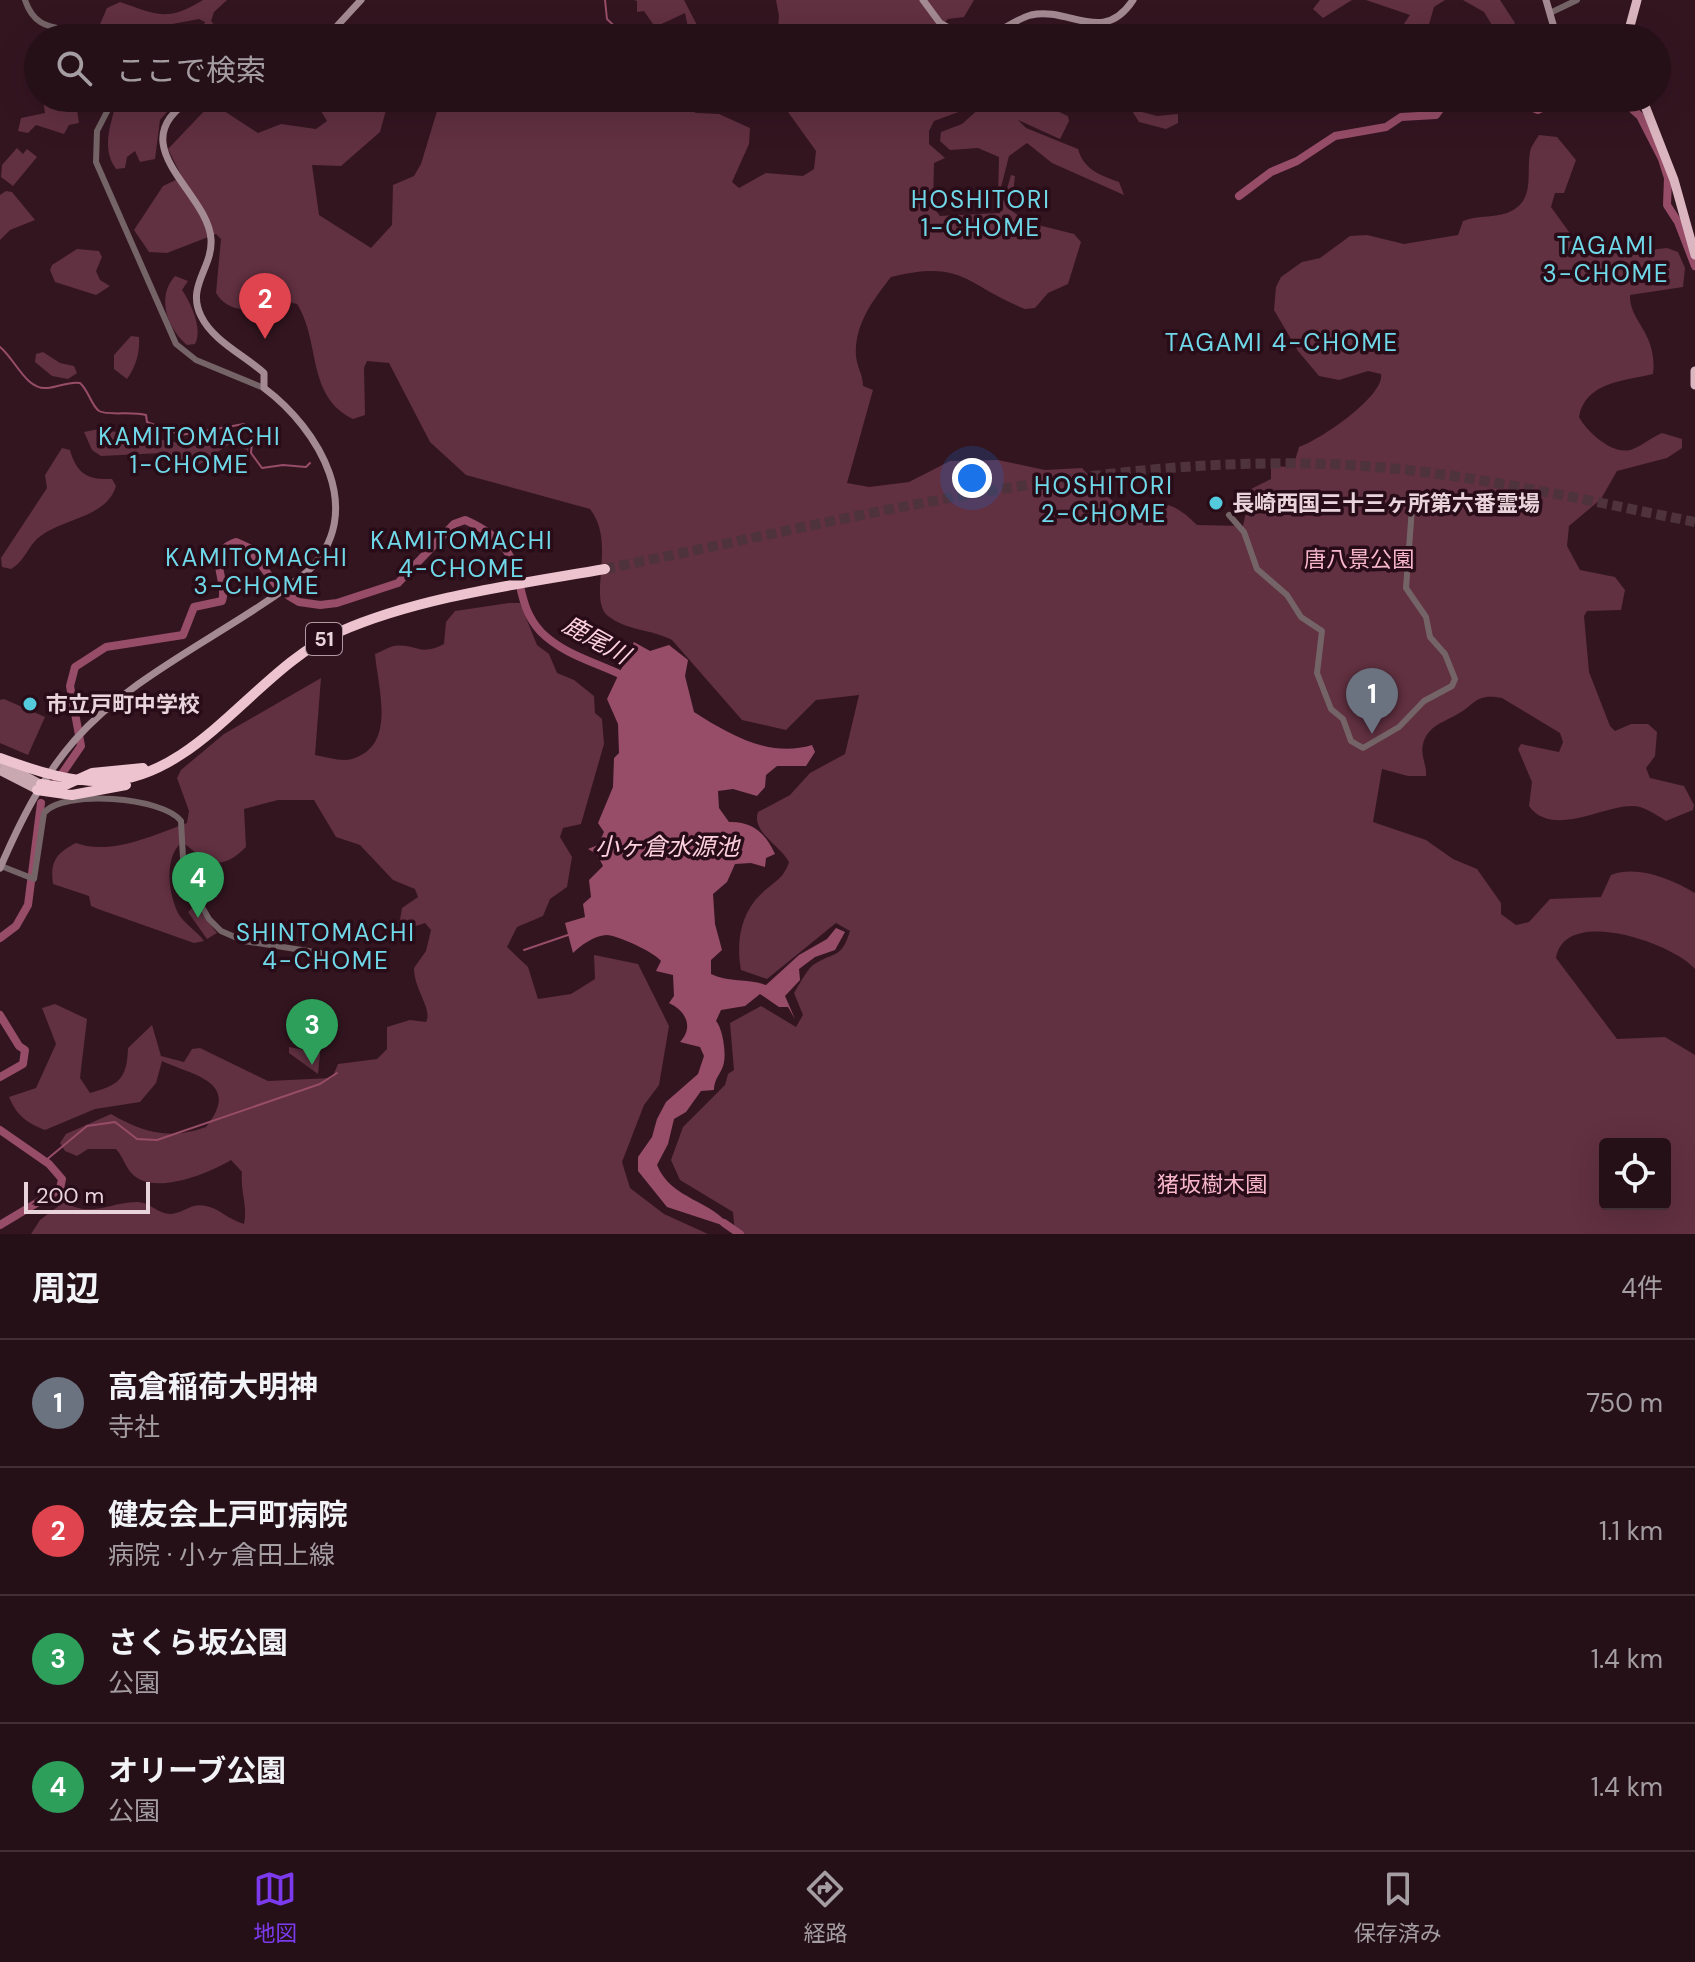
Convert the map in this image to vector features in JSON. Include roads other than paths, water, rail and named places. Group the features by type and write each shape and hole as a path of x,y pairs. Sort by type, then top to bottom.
{"highway":[{"path":"1631,24 1637,0"},
{"path":"1647,112 1674,180 1695,255"},
{"path":"1695,371 1695,385"},
{"name":"51","path":"39,787 72,795 142,780 172,765 280,668 322,640 372,619 429,604 600,570"},
{"name":"51","path":"39,787 61,787 92,773 126,771 154,764 238,706"},
{"name":"51","path":"0,760 89,781 117,780 151,771 185,751 217,725"}],"main road":[{"path":"339,24 361,0"},
{"path":"923,0 941,24"},
{"path":"1014,24 1028,16 1051,14 1093,23 1120,15 1133,0"},
{"path":"1546,0 1554,24"},
{"path":"0,867 39,787 75,739 128,693 292,584 312,567 326,545 334,523 336,488 327,464 301,423 264,388 264,373 213,332 200,314 196,289 211,238 203,215 169,166 164,141 176,112"},
{"name":"51","path":"0,760 39,787"},
{"name":"51","path":"0,771 39,787"}],"street":[{"path":"25,0 31,14 41,24"},
{"path":"1552,12 1577,0"},
{"path":"107,112 97,131 96,162 170,336 196,360 264,388"},
{"path":"1229,515 1244,532 1257,569 1287,595 1301,617 1322,631 1317,673 1331,709 1343,719 1351,741 1363,748 1399,727 1424,701 1452,686 1455,679 1445,654 1430,637 1426,617 1406,588 1412,508"},
{"path":"0,867 34,879 43,818 50,806 102,798 167,809 181,821 184,876 209,919 221,931 244,941 334,955"}],"water":[{"name":"小ヶ倉水源池","path":"634,642 650,651 669,645 688,660 685,676 694,712 708,721 751,742 781,749 812,745 815,752 806,766 777,766 766,775 765,787 757,796 733,789 718,791 719,808 729,822 758,830 775,854 766,858 765,867 751,863 735,864 727,882 713,894 715,924 722,950 711,960 711,974 766,985 799,955 827,939 836,928 845,932 835,950 815,957 799,969 800,980 785,996 795,1019 788,1007 779,1007 760,994 745,1006 721,1010 716,1021 722,1036 724,1062 714,1090 701,1091 686,1112 674,1119 668,1144 657,1165 663,1177 682,1193 714,1211 731,1228 667,1207 638,1171 638,1157 652,1137 666,1102 698,1074 704,1056 700,1047 680,1042 687,1025 680,1010 669,1003 674,996 673,975 656,971 661,961 652,953 611,936 592,939 573,953 565,923 585,917 583,904 591,897 589,880 603,866 597,854 588,849 598,845 604,832 598,823 613,787 614,758 619,753 618,724 607,699"}],"waterway":[{"path":"605,0 607,19 612,24"},
{"path":"1239,196 1271,172 1297,161 1335,136 1386,127 1401,117 1436,115 1438,112"},
{"path":"1636,112 1662,159 1668,178 1667,205 1678,222 1695,266"},
{"path":"0,347 33,384 47,388 80,383 99,411 146,415 147,422 181,435 244,424 253,431 251,453 262,468 283,465 306,467 310,463"},
{"name":"鹿尾川","path":"57,781 81,746 70,686 75,667 106,647 183,635 194,607 222,601 219,560 226,547 236,542 249,548 276,585 289,596 299,602 320,605 337,603 398,583 454,524 465,520 488,532 512,559 524,603 541,632 571,653 628,678"},
{"name":"鹿尾川","path":"0,938 16,926 28,905 41,803"},
{"path":"524,950 568,935"},
{"name":"鹿尾川","path":"0,1015 19,1046 25,1050 23,1064 0,1077"},
{"path":"45,1161 87,1126 115,1122 137,1139 157,1140 320,1084 337,1073"},
{"name":"鹿尾川","path":"0,1130 49,1164 62,1179 60,1189 0,1225"},
{"name":"鹿尾川","path":"724,1223 740,1234"}],"tunnel":[{"path":"605,569 963,496 1144,470 1235,464 1326,464 1419,471 1695,522"}],"place":[{"name":"健友会上戸町病院","path":"265,339"},
{"name":"長崎西国三十三ヶ所第六番霊場","path":"1216,503"},
{"name":"市立戸町中学校","path":"30,704"},
{"name":"高倉稲荷大明神","path":"1372,734"},
{"name":"オリーブ公園","path":"198,918"},
{"name":"さくら坂公園","path":"312,1065"}],"district":[{"name":"HOSHITORI 1-CHOME","path":"981,214"},
{"name":"TAGAMI 3-CHOME","path":"1606,260"},
{"name":"TAGAMI 4-CHOME","path":"1282,343"},
{"name":"KAMITOMACHI 1-CHOME","path":"190,451"},
{"name":"HOSHITORI 2-CHOME","path":"1104,500"},
{"name":"KAMITOMACHI 4-CHOME","path":"462,555"},
{"name":"KAMITOMACHI 3-CHOME","path":"257,572"},
{"name":"SHINTOMACHI 4-CHOME","path":"326,947"}],"park label":[{"name":"唐八景公園","path":"1359,559"},
{"name":"猪坂樹木園","path":"1212,1184"}]}
